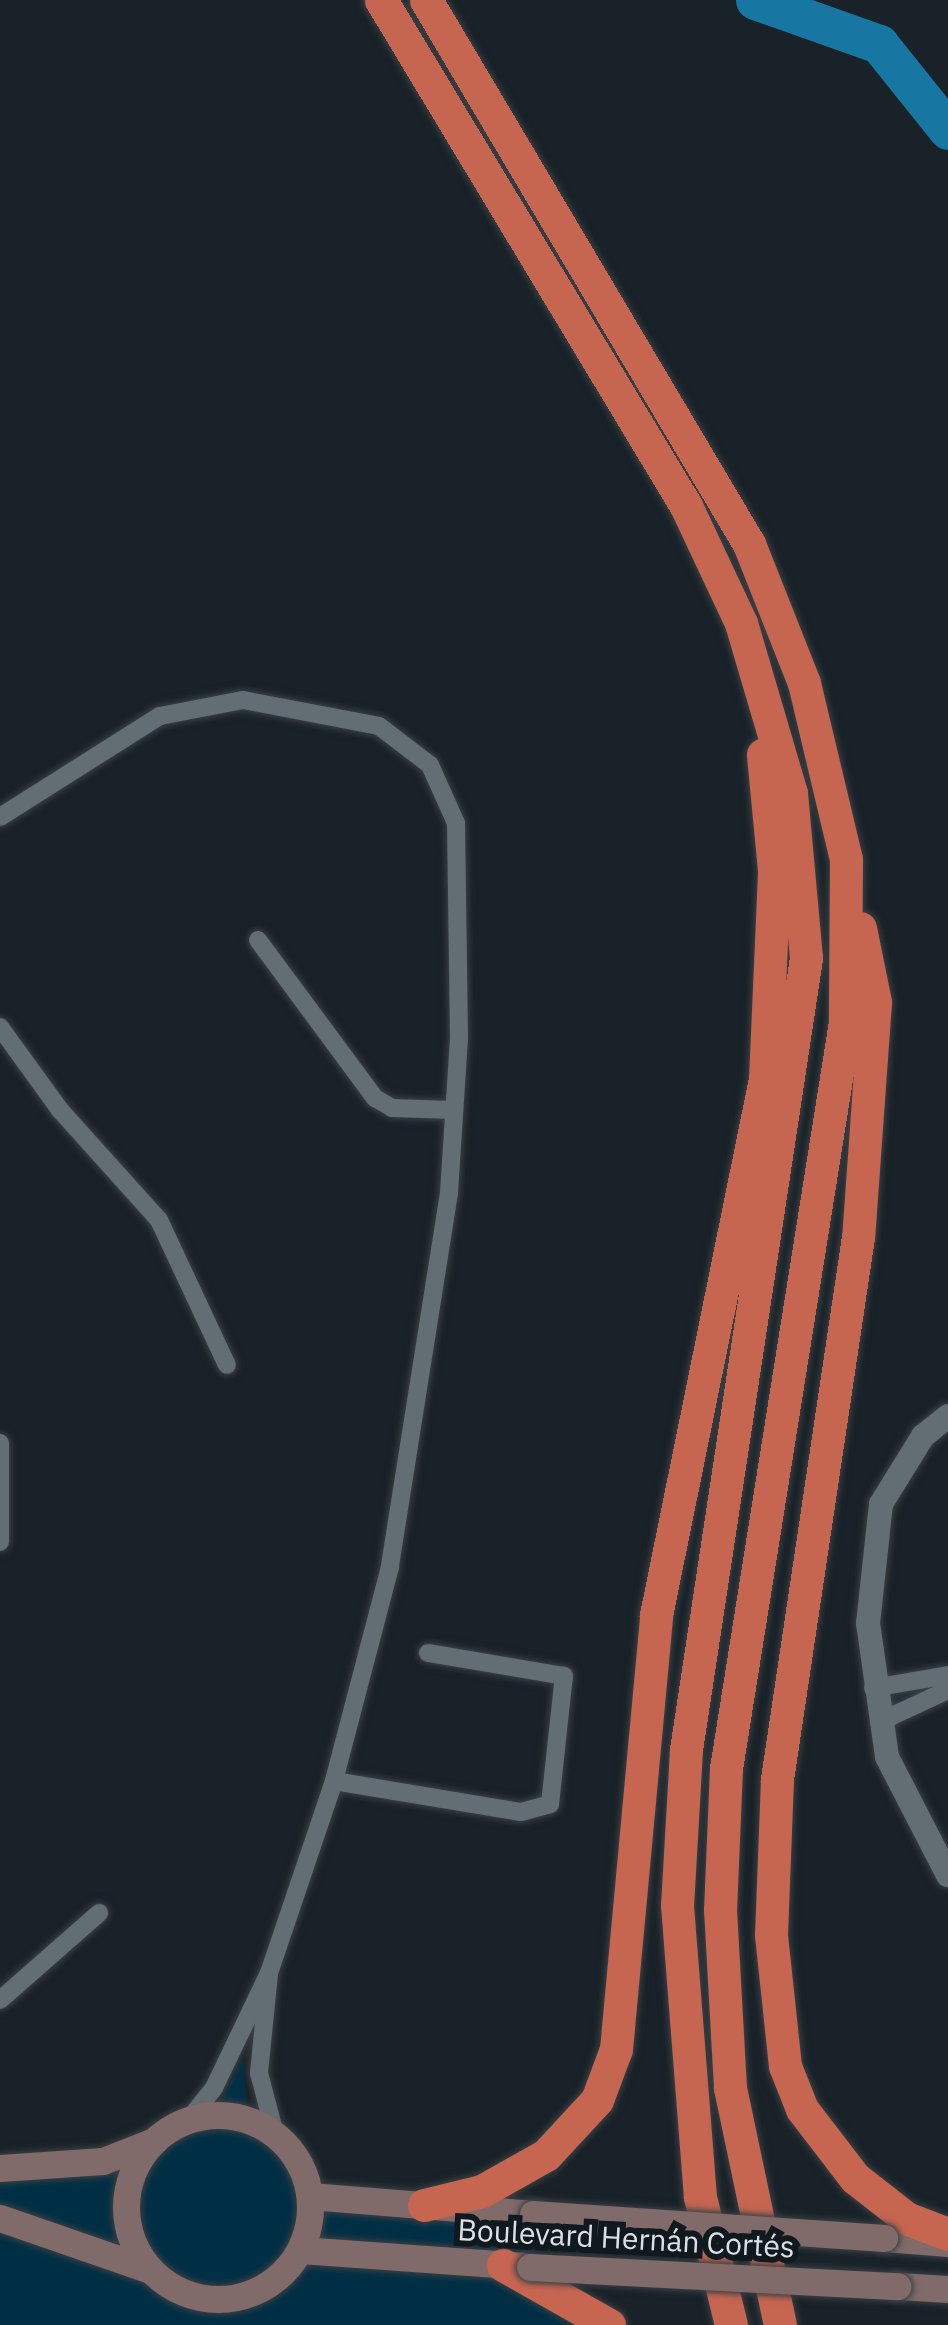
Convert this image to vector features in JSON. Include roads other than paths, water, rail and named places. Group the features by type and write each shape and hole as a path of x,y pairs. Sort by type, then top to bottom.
{"highway":[{"path":"381,0 430,88 617,385 741,623 790,794 806,958 686,1750 677,1905 700,2197 731,2325"},
{"path":"426,0 652,369 749,544 789,643 829,770 875,1003 858,1238 777,1780 775,1997 785,2066 826,2147 886,2204 948,2238"},
{"path":"424,2205 482,2191 545,2155 597,2100 616,2049 656,1615 761,1098 774,997 774,870 741,623"},
{"path":"779,2325 730,2089 720,1910 725,1792 845,1022 846,860"},
{"path":"517,2266 609,2325"}],"main road":[{"path":"0,2168 103,2161 189,2119 232,2115 275,2134 304,2172 310,2196 301,2250 272,2283 231,2299 187,2295 150,2270 0,2218"},
{"path":"150,2270 130,2235 127,2194 154,2140"},
{"name":"Boulevard Hernán Cortés","path":"310,2196 884,2239 948,2238"},
{"name":"Boulevard Hernán Cortés","path":"301,2250 948,2289"}],"street":[{"path":"0,817 160,716 196,704 243,700 379,726 406,742 430,765 456,824 461,923 453,1110 429,1354 390,1567 334,1781 269,1973 189,2119"},
{"path":"258,940 374,1098 392,1108 453,1110"},
{"path":"0,1027 60,1110 159,1220 226,1365"},
{"path":"948,1416 923,1436 881,1504 869,1583 879,1722 899,1791 948,1875"},
{"path":"0,1443 0,1542"},
{"path":"334,1781 521,1812 550,1804 564,1676 428,1653"},
{"path":"873,1688 948,1675"},
{"path":"879,1722 948,1690"},
{"path":"0,2000 99,1913"},
{"path":"269,1973 260,2048 275,2134"},
{"path":"235,2042 260,2048"}],"waterway":[{"path":"755,0 879,44 948,130"}]}
